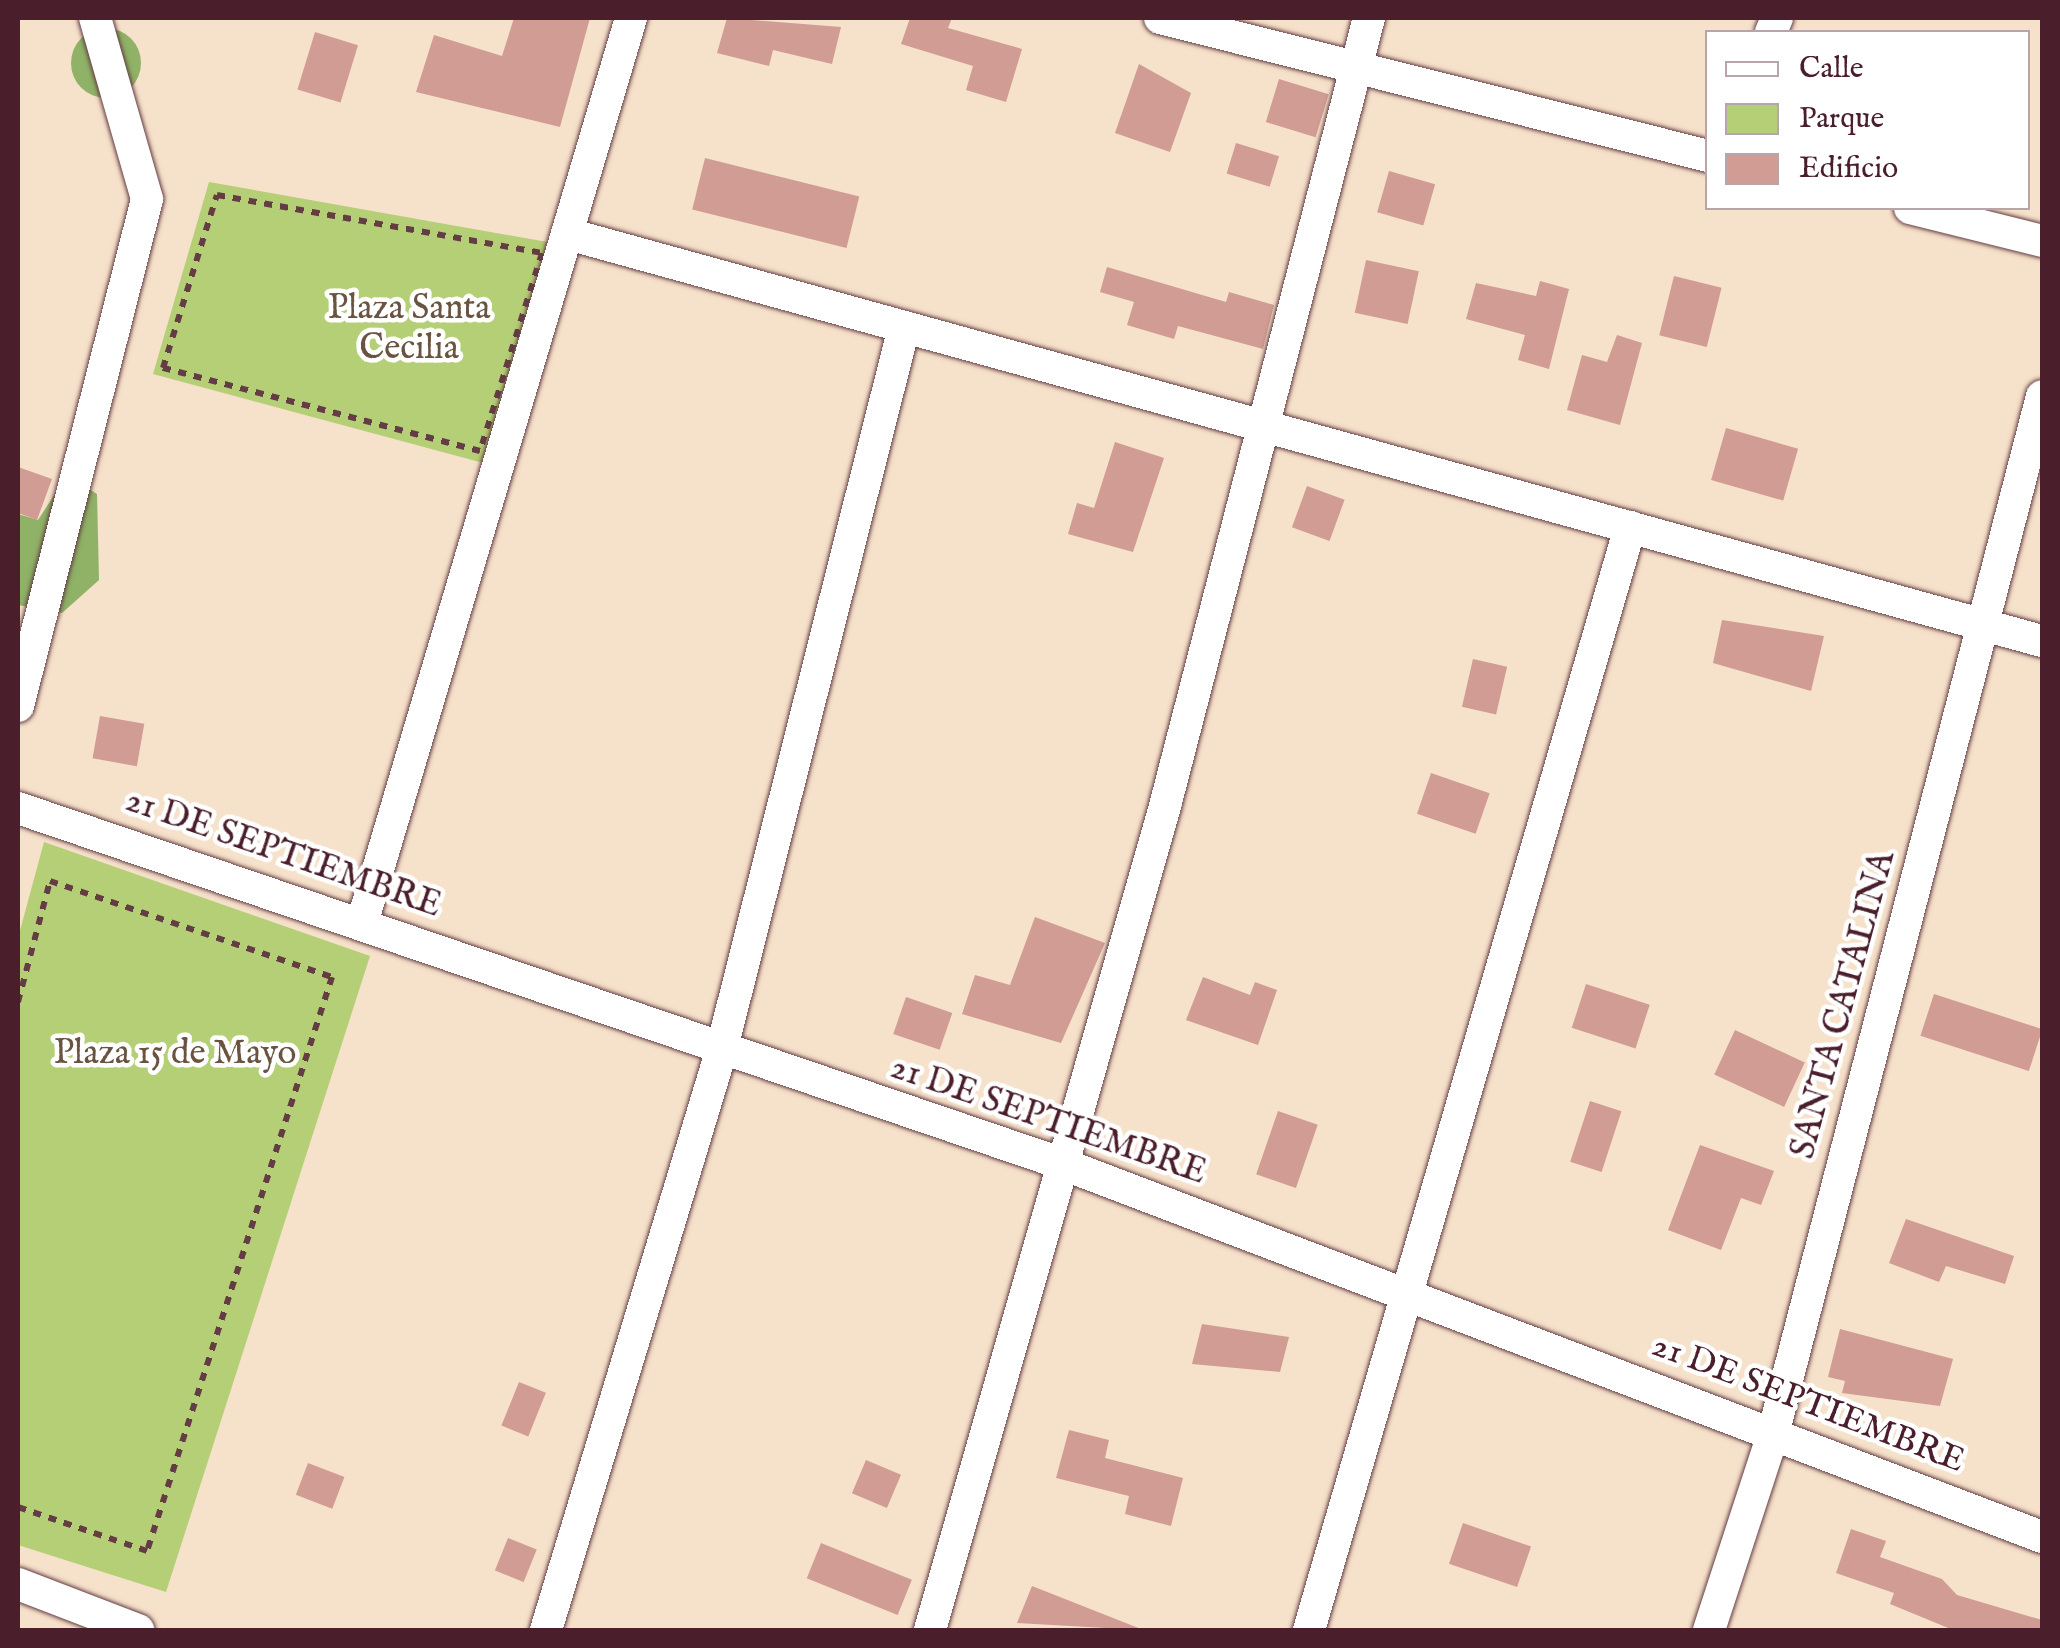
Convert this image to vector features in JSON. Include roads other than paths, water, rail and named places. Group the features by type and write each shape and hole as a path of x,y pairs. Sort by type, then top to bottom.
{"street":[{"path":"18,706 147,198 95,18"},
{"path":"364,920 555,244 630,18"},
{"path":"1160,18 1705,155"},
{"path":"930,1630 1264,426 1369,18"},
{"path":"1918,210 2042,241"},
{"path":"555,244 904,327 2042,641"},
{"path":"546,1630 721,1052 904,327"},
{"name":"SANTA CATALINA","path":"1709,1630 1773,1434 2042,396"},
{"path":"1309,1630 1630,527"},
{"name":"21 DE SEPTIEMBRE","path":"18,808 364,920 721,1052 1060,1163 2042,1537"},
{"path":"18,1584 138,1630"}],"park label":[{"name":"Plaza Santa Cecilia","path":"409,329"},
{"name":"Plaza 15 de Mayo","path":"175,1054"}]}
